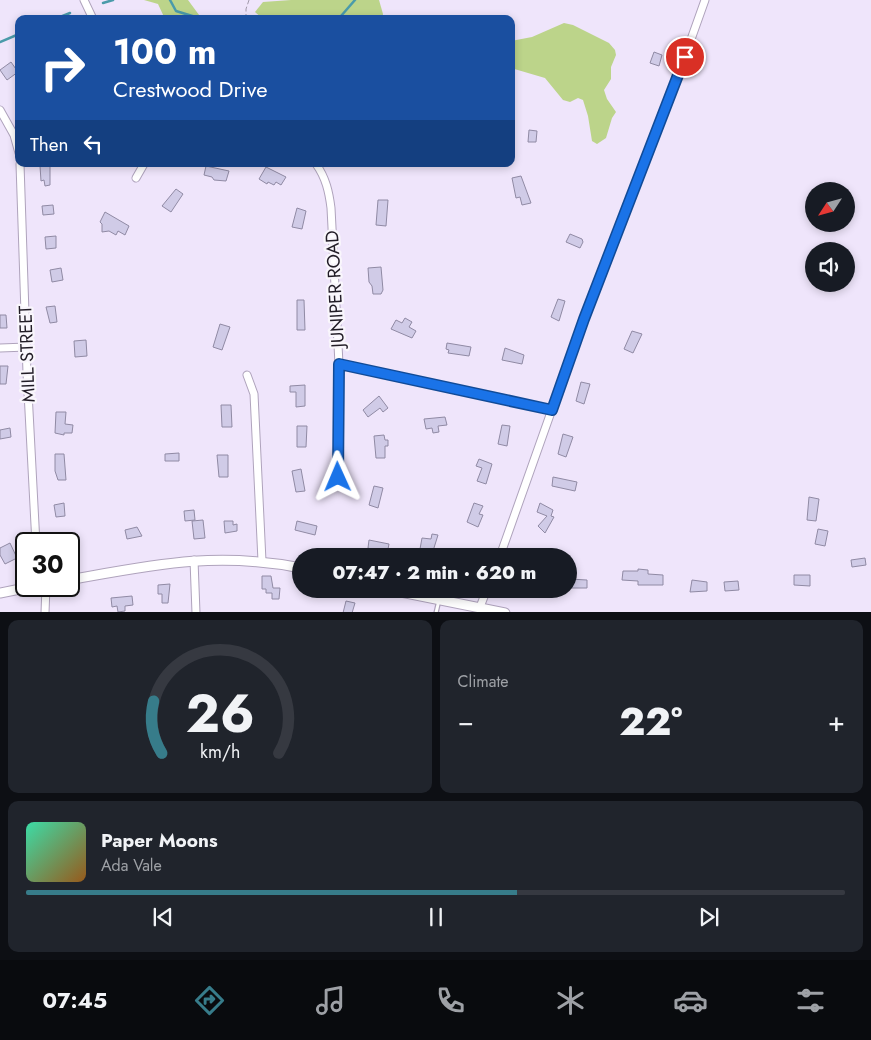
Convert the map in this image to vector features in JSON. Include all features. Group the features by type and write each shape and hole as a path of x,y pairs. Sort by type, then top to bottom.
{"main road":[{"path":"80,578 194,560 225,558 262,561 292,566"},
{"path":"0,593 15,590"},
{"path":"429,598 505,612"}],"street":[{"path":"84,0 92,15"},
{"path":"503,548 704,0"},
{"path":"0,110 15,139"},
{"name":"MILL STREET","path":"20,167 35,532"},
{"path":"136,178 142,167"},
{"name":"JUNIPER ROAD","path":"318,167 322,172 328,190 331,208 339,364 338,477"},
{"path":"0,348 27,347"},
{"path":"339,364 552,410"},
{"path":"247,375 254,394 262,561"},
{"path":"194,560 196,612"},
{"path":"45,612 46,597"},
{"path":"480,607 484,598"}],"lane":[{"path":"436,612 439,600"}],"path":[{"path":"246,15 249,0"}],"green space":[{"path":"144,0 188,0 199,15 163,15 158,4"},
{"path":"291,0 379,0 383,14 258,15 255,12 263,2"},
{"path":"564,23 573,25 609,43 615,50 616,55 611,67 611,79 604,90 607,99 616,112 612,118 606,138 597,144 592,141 583,100 578,98 570,102 563,100 545,78 515,69 515,40 532,37"}],"building":[{"path":"654,52 662,55 659,66 650,63"},
{"path":"11,62 15,68 15,74 7,80 0,70"},
{"path":"529,130 537,131 536,142 528,142"},
{"path":"40,167 50,167 50,185 45,186 44,180 41,181"},
{"path":"206,167 229,171 226,181 214,180 212,177 204,175"},
{"path":"266,167 286,177 281,185 276,182 274,185 268,182 267,184 259,179"},
{"path":"521,176 531,203 522,205 520,197 516,198 512,178"},
{"path":"176,189 183,194 171,212 162,206"},
{"path":"378,200 388,200 386,226 376,225"},
{"path":"53,205 54,214 43,215 42,206"},
{"path":"297,208 306,211 302,229 292,227"},
{"path":"105,212 129,226 125,235 118,231 116,235 109,231 102,232 102,224 100,222"},
{"path":"570,234 582,239 583,242 580,248 566,242"},
{"path":"56,236 56,248 46,249 45,237"},
{"path":"381,267 383,290 381,294 373,294 372,286 369,282 368,268"},
{"path":"61,268 63,280 52,282 50,270"},
{"path":"558,299 565,301 559,321 551,317"},
{"path":"297,300 304,300 305,330 297,330"},
{"path":"55,306 57,322 50,323 46,307"},
{"path":"0,315 6,315 7,328 0,328"},
{"path":"405,318 412,322 409,327 416,331 412,338 391,329 396,320 402,323"},
{"path":"220,324 230,327 222,350 213,347"},
{"path":"632,331 642,334 633,353 624,349"},
{"path":"86,340 87,356 75,357 74,341"},
{"path":"447,343 471,347 469,356 448,353 449,350 446,349"},
{"path":"505,348 524,355 522,364 502,360"},
{"path":"0,366 8,366 6,384 0,384"},
{"path":"581,382 590,384 584,404 576,401"},
{"path":"305,385 305,406 296,407 296,392 290,392 290,386"},
{"path":"379,396 388,408 383,412 380,408 368,417 363,410"},
{"path":"221,405 231,405 232,427 222,427"},
{"path":"56,412 66,412 65,424 73,425 72,433 64,433 64,435 55,433"},
{"path":"445,417 447,425 438,426 439,432 433,433 432,428 426,429 424,419"},
{"path":"502,425 510,426 507,446 498,444"},
{"path":"297,426 307,426 306,447 297,447"},
{"path":"10,428 11,437 0,439 0,430"},
{"path":"563,434 573,437 566,457 558,454"},
{"path":"384,435 385,440 388,440 388,446 385,446 385,458 376,458 374,436"},
{"path":"179,453 179,461 165,461 165,454"},
{"path":"55,454 64,454 66,480 58,480 55,471"},
{"path":"217,455 228,455 228,477 219,477"},
{"path":"479,459 492,464 486,484 477,481 482,468 476,466"},
{"path":"301,469 305,491 296,492 292,471"},
{"path":"553,477 577,482 575,491 552,486"},
{"path":"374,486 383,488 378,508 369,505"},
{"path":"809,497 819,499 816,521 807,520"},
{"path":"64,503 65,516 56,517 54,505"},
{"path":"474,503 483,506 479,514 483,515 478,527 467,522"},
{"path":"540,503 553,510 551,516 554,517 545,533 538,526 547,516 537,512"},
{"path":"194,510 195,520 185,521 184,511"},
{"path":"203,520 205,538 194,539 192,521"},
{"path":"224,521 233,521 233,525 237,524 237,531 225,533"},
{"path":"297,521 317,526 315,535 295,530"},
{"path":"137,527 142,536 127,539 125,530"},
{"path":"818,529 828,531 825,546 815,544"},
{"path":"432,534 438,535 434,548 420,548 422,538 431,539"},
{"path":"369,540 389,544 388,548 368,548"},
{"path":"10,543 15,554 15,559 5,564 0,555 0,548"},
{"path":"865,558 866,565 852,567 851,560"},
{"path":"638,569 648,570 648,574 663,575 663,585 638,585 638,581 622,580 623,571 638,571"},
{"path":"794,575 810,575 810,586 794,585"},
{"path":"262,576 271,576 273,588 280,588 279,599 272,599 272,593 266,593 266,589 262,589"},
{"path":"577,579 587,580 587,588 577,588"},
{"path":"692,580 707,582 707,591 690,592"},
{"path":"738,581 739,590 725,591 724,582"},
{"path":"170,584 168,603 162,603 162,594 158,594 158,585"},
{"path":"132,596 133,605 125,606 125,611 118,612 117,606 112,607 111,598"},
{"path":"346,601 355,603 352,612 343,612"}],"waterway":[{"path":"103,3 113,0"},
{"path":"170,0 176,11 189,15"},
{"path":"342,15 355,0"},
{"path":"65,15 70,13"},
{"path":"0,42 15,36"}],"route":[{"path":"338,477 339,364 417,379 552,410 584,319 685,57"}]}
